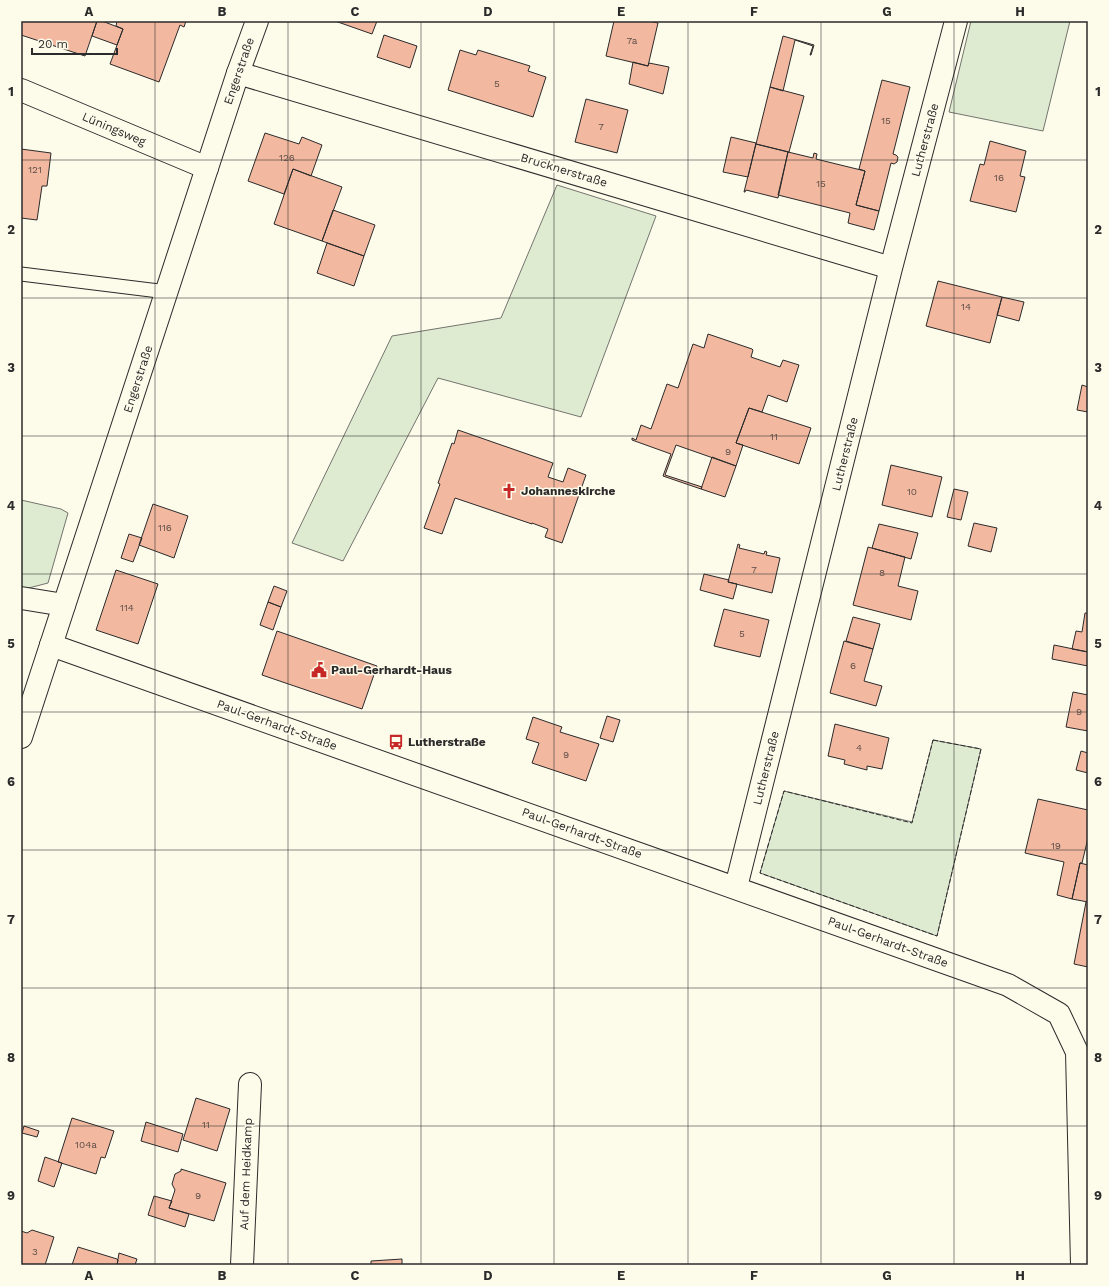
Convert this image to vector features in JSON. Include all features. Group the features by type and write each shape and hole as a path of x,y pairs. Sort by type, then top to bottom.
{"street":[{"name":"Engerstraße","path":"21,737 238,73 257,21"},
{"name":"Lutherstraße","path":"736,887 891,268 956,21"},
{"name":"Brucknerstraße","path":"238,73 891,268"},
{"name":"Lüningsweg","path":"21,90 207,168"},
{"path":"21,598 64,605"},
{"name":"Paul-Gerhardt-Straße","path":"51,645 736,887 1008,985 1059,1014 1083,1051"},
{"path":"1082,1265 1083,1051"},
{"name":"Auf dem Heidkamp","path":"242,1265 250,1084"}],"lane":[{"path":"21,274 167,292"}],"green space":[{"path":"971,21 1070,21 1043,131 949,112"},
{"path":"557,185 656,216 581,417 438,378 343,561 292,543 392,336 501,318"},
{"path":"21,500 61,509 68,513 48,583 21,590"},
{"path":"933,740 981,749 937,936 760,873 784,791 912,822"}],"building":[{"path":"21,21 97,21 85,56 21,35"},
{"path":"97,21 102,21 123,29 117,45 92,36"},
{"path":"117,21 186,21 184,27 180,25 159,82 110,64 123,29 116,26"},
{"path":"335,21 377,21 372,34"},
{"path":"614,21 649,21 658,23 648,66 606,56"},
{"path":"384,35 417,46 410,68 377,57"},
{"path":"783,36 814,45 810,55 813,46 795,40 783,91 770,87"},
{"path":"460,50 476,55 478,50 530,66 528,71 546,77 533,117 448,90"},
{"path":"633,62 648,66 649,63 669,67 663,94 629,84"},
{"path":"882,80 910,87 893,154 898,157 897,162 894,164 891,163 879,211 856,205 865,171 859,169"},
{"path":"770,87 804,96 789,152 756,144"},
{"path":"586,99 628,110 617,153 575,142"},
{"path":"265,133 299,144 302,137 322,145 311,176 293,169 284,194 248,181"},
{"path":"731,137 756,143 748,177 723,172"},
{"path":"990,141 1026,151 1020,176 1025,177 1016,212 970,201 980,164 984,165"},
{"path":"756,144 788,152 778,198 746,190 744,192"},
{"path":"21,149 51,153 47,186 42,186 37,220 21,218"},
{"path":"788,152 813,158 814,153 817,154 816,159 865,171 856,205 879,211 874,230 848,223 850,213 778,195"},
{"path":"293,169 342,187 322,241 274,224"},
{"path":"333,210 375,225 364,256 322,241"},
{"path":"327,243 364,256 354,286 317,273"},
{"path":"938,281 1002,297 990,343 926,326"},
{"path":"1002,297 1024,302 1019,321 997,315"},
{"path":"708,334 752,349 751,357 780,367 783,360 799,365 787,402 768,395 762,412 749,408 736,443 743,445 736,466 676,445 665,475 702,487 701,489 663,476 671,454 632,440 632,438 636,440 641,425 651,429 667,384 678,388 693,344 704,348"},
{"path":"1082,385 1088,387 1088,412 1077,410"},
{"path":"749,408 811,428 799,464 736,443"},
{"name":"Johanneskirche","path":"458,430 553,463 548,477 563,482 568,468 586,475 562,543 545,537 548,529 455,498 442,534 424,528 440,484 438,483 452,443 454,444"},
{"path":"712,457 736,466 725,497 701,489"},
{"path":"891,465 942,477 932,517 882,505"},
{"path":"954,489 968,492 961,520 947,517"},
{"path":"153,504 188,516 174,558 139,545"},
{"path":"974,523 997,528 991,552 968,546"},
{"path":"879,524 918,533 911,559 872,548"},
{"path":"129,534 142,538 133,562 121,558"},
{"path":"738,544 740,545 739,548 764,554 765,551 767,552 766,555 780,558 772,593 728,582"},
{"path":"868,547 905,557 898,586 918,591 911,620 853,605"},
{"path":"116,570 158,584 138,644 96,630"},
{"path":"704,574 729,580 728,582 737,584 733,599 700,590"},
{"path":"274,586 287,591 281,607 268,602"},
{"path":"268,602 281,607 273,630 260,625"},
{"path":"724,609 769,620 760,657 714,646"},
{"path":"1085,613 1088,613 1088,652 1072,649 1076,631 1082,632"},
{"path":"853,617 880,624 873,649 846,641"},
{"name":"Paul-Gerhardt-Haus","path":"277,631 377,666 362,709 262,675"},
{"path":"844,641 873,649 864,681 882,686 876,706 830,693"},
{"path":"1054,645 1088,652 1088,666 1052,659"},
{"path":"1073,692 1088,695 1088,731 1066,727"},
{"path":"607,716 620,720 613,742 600,738"},
{"path":"533,717 562,727 560,732 599,744 586,781 532,763 539,743 526,739"},
{"path":"835,724 889,738 882,769 867,766 867,770 844,764 845,760 828,756"},
{"path":"1081,751 1088,753 1088,773 1076,770"},
{"path":"1038,799 1088,810 1088,838 1082,863 1080,863 1072,899 1057,895 1064,862 1025,853"},
{"path":"1080,863 1088,865 1088,902 1072,899"},
{"path":"1086,902 1088,902 1088,967 1074,964"},
{"path":"196,1098 230,1109 217,1151 183,1140"},
{"path":"72,1118 114,1131 105,1158 101,1157 96,1174 58,1162"},
{"path":"146,1122 183,1134 178,1152 141,1141"},
{"path":"24,1126 39,1131 37,1137 22,1133"},
{"path":"45,1157 62,1163 54,1187 38,1181"},
{"path":"181,1169 226,1183 214,1221 169,1208 175,1190 172,1184 175,1174 181,1171"},
{"path":"154,1196 172,1201 169,1208 189,1214 185,1227 148,1215"},
{"path":"32,1230 54,1237 45,1265 21,1265 21,1231 27,1233"},
{"path":"78,1247 117,1259 117,1265 72,1265"},
{"path":"119,1253 137,1259 135,1265 117,1265"},
{"path":"402,1259 402,1265 371,1265 371,1261"}],"fence":[{"path":"933,740 981,749 937,936 760,873 784,791 912,823 933,740"}],"place":[{"name":"Johanneskirche","path":"509,491"},
{"name":"Paul-Gerhardt-Haus","path":"319,670"},
{"name":"Lutherstraße","path":"396,742"}]}
